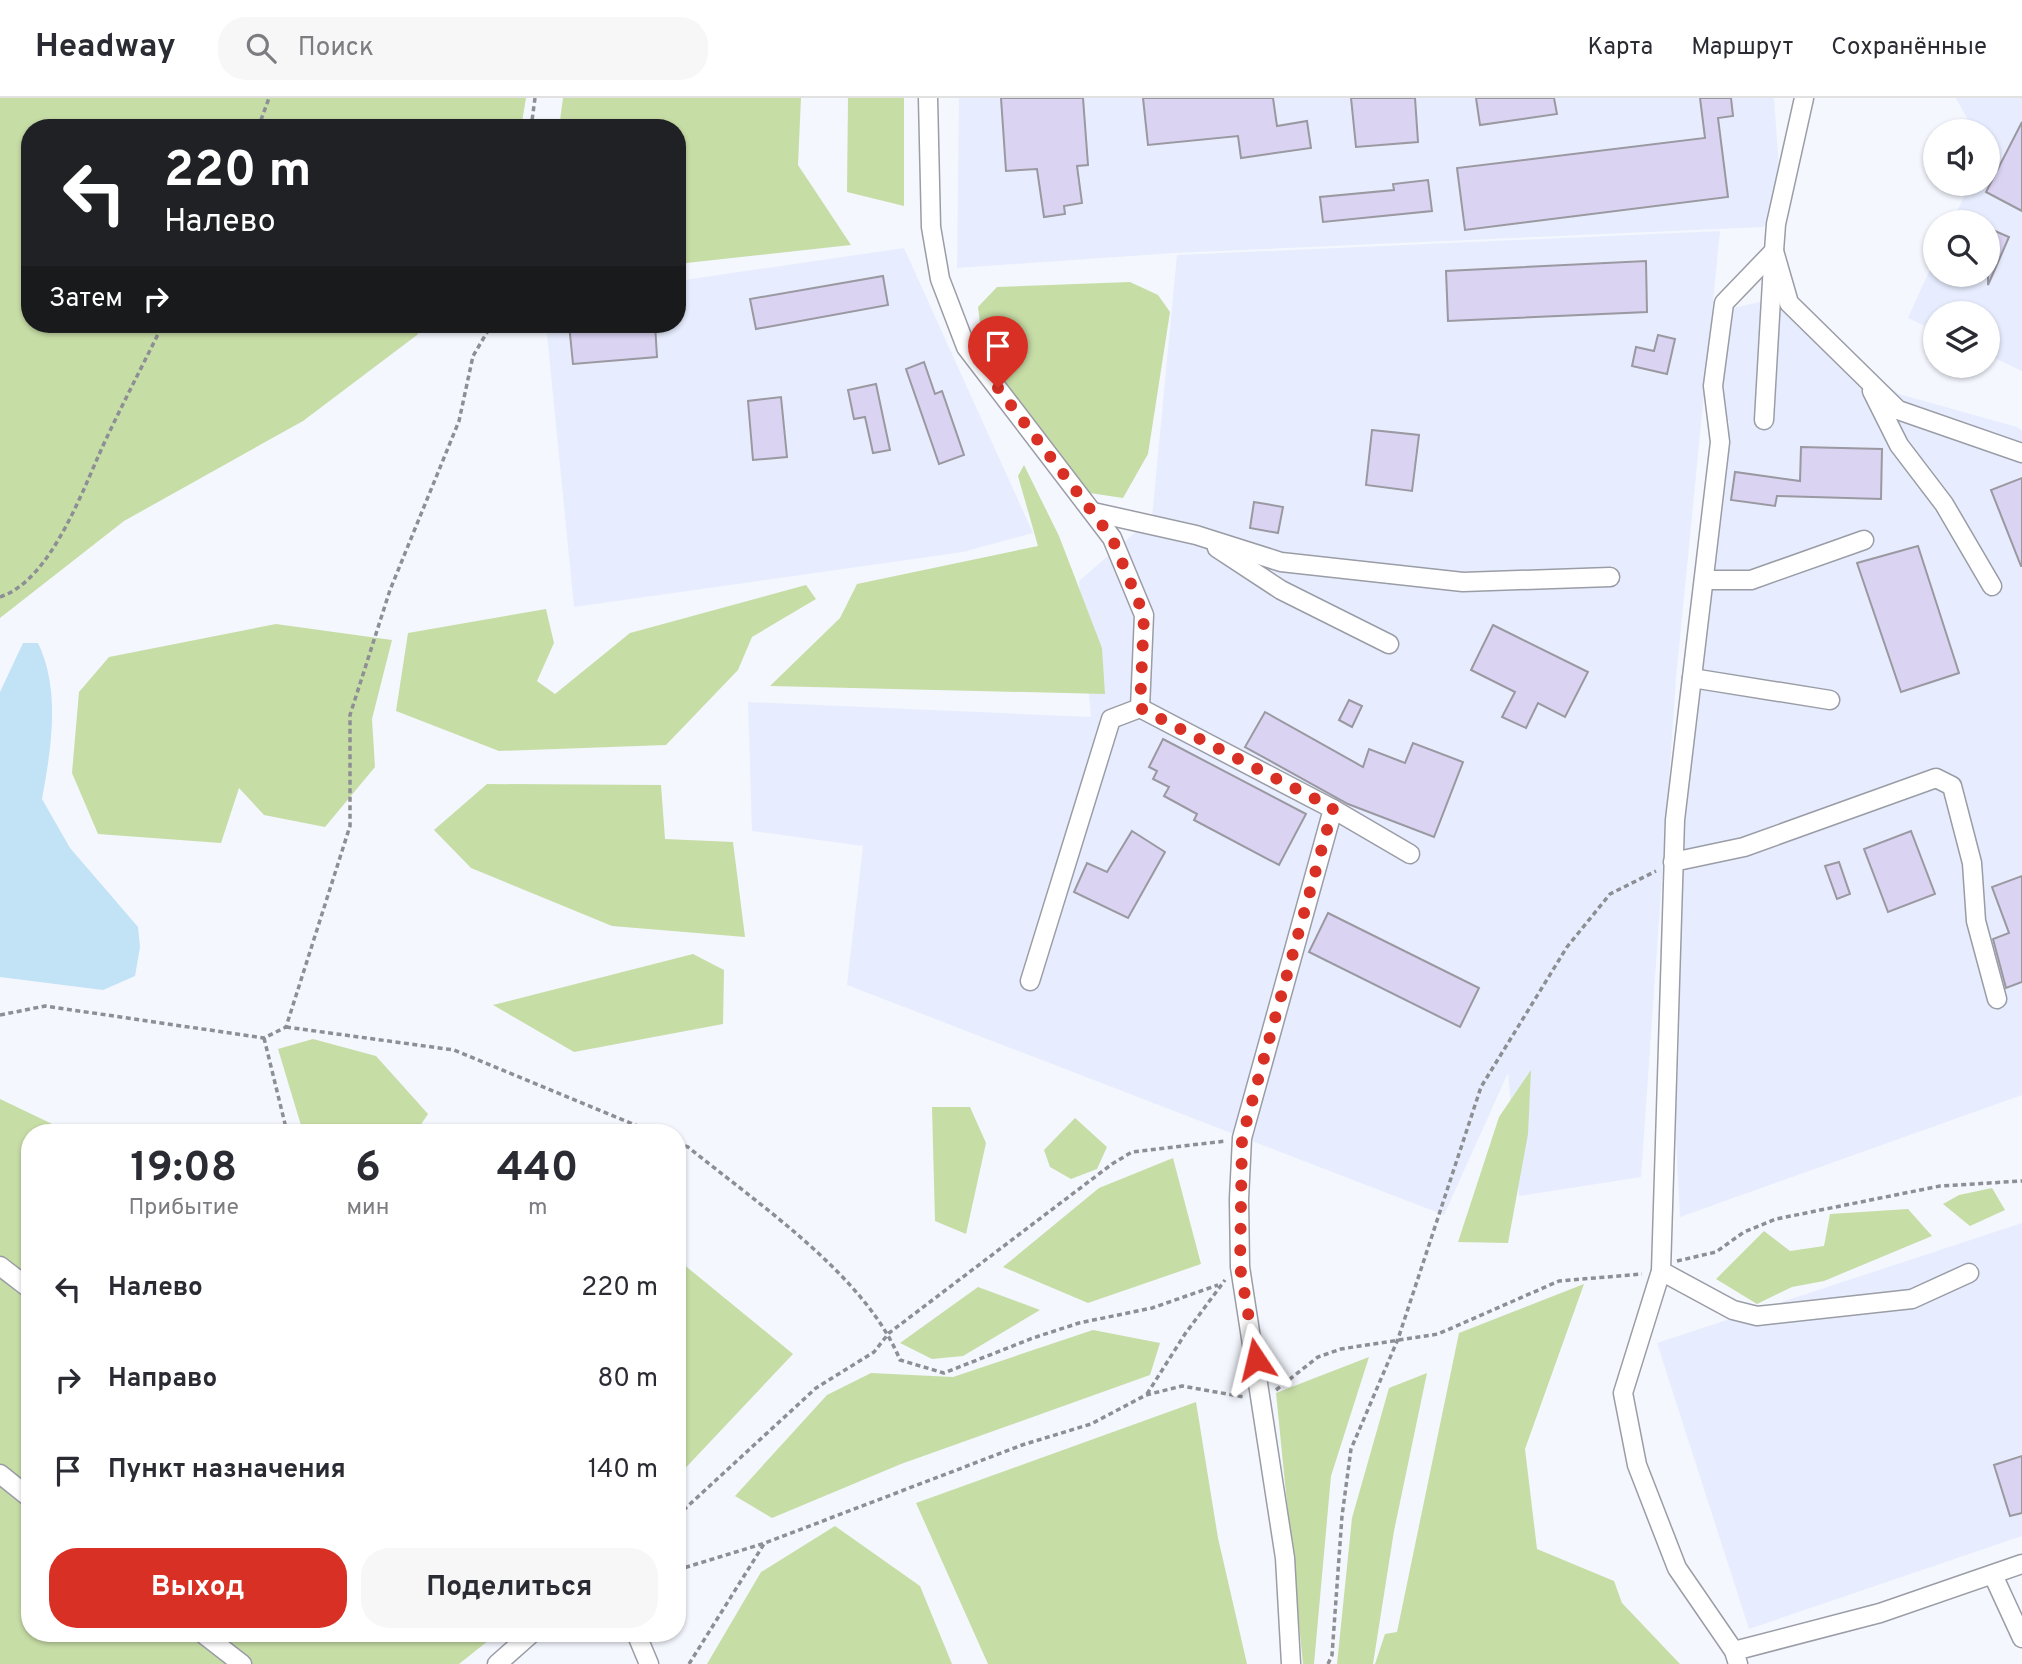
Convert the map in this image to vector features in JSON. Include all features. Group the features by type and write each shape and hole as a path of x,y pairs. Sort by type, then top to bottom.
{"street":[{"path":"928,98 931,227 940,279 966,347 1112,538 1144,615 1140,708"},
{"path":"1764,420 1776,224 1804,98"},
{"path":"1774,250 1789,303 1898,410 2022,453"},
{"path":"1774,250 1724,303 1713,386 1720,442 1675,820 1661,1271 1623,1394 1637,1465 1677,1568 1736,1658 1880,1613 2022,1564"},
{"path":"1867,382 1899,445 1944,504 1992,586"},
{"path":"1093,512 1196,535 1281,562 1463,582 1610,577"},
{"path":"1196,535 1281,590 1389,644"},
{"path":"1704,580 1751,580 1864,540"},
{"path":"1692,678 1830,700"},
{"path":"1030,981 1111,719 1140,708 1333,808 1410,854"},
{"path":"1673,862 1744,846 1936,778 1952,786 1972,863 1976,921 1997,999"},
{"path":"1291,1664 1285,1558 1263,1400 1240,1267 1242,1138 1333,808"},
{"path":"0,1266 21,1282"},
{"path":"1661,1271 1733,1310 1757,1316 1912,1299 1969,1273"},
{"path":"0,1475 21,1491"},
{"path":"1993,1575 2022,1638"},
{"path":"214,1642 242,1664"},
{"path":"497,1664 521,1642"},
{"path":"640,1642 649,1664"}],"path":[{"path":"261,119 269,98"},
{"path":"532,119 534,98"},
{"path":"0,597 12,593 38,567 62,534 159,333"},
{"path":"286,1027 350,826 350,715 390,590 459,421 473,356 487,333"},
{"path":"1328,1664 1332,1656 1342,1516 1351,1449 1398,1339 1480,1087 1567,947 1610,894 1673,862"},
{"path":"0,1015 45,1006 264,1038 286,1027 454,1051 632,1124"},
{"path":"264,1038 284,1124"},
{"path":"686,1508 816,1388 874,1352 889,1333 1132,1152 1242,1138"},
{"path":"686,1146 824,1258 889,1333 900,1360 944,1373 1079,1323 1152,1308 1218,1285"},
{"path":"686,1567 765,1544 1022,1445 1091,1424 1146,1395 1182,1386 1263,1400 1318,1357 1341,1349 1438,1334 1559,1281 1661,1271 1675,1261 1716,1252 1744,1232 1776,1219 1940,1186 2022,1181"},
{"path":"1146,1395 1218,1285 1240,1267"},
{"path":"688,1664 765,1544"}],"shaded area":[{"path":"959,98 1774,98 1780,182 1764,227 1174,253 957,268"},
{"path":"1956,98 2022,98 2022,371 2000,361 2000,301 1923,301 1923,325 1908,318 1923,285 1923,287 2000,287 2000,210 1958,210 1964,196 2000,196 2000,119 1967,119"},
{"path":"1720,231 1676,679 1641,1177 1519,1196 1508,1073 1444,1215 847,985 863,846 752,831 748,702 1091,717 1079,581 1152,518 1177,255"},
{"path":"904,248 1033,533 963,552 574,607 547,333 686,333 686,280"},
{"path":"1772,299 1899,394 2017,427 2022,431 2022,1095 1680,1217 1675,1121 1679,1049 1681,837 1690,714 1730,422 1721,413 1717,380 1729,309"},
{"path":"23,643 38,643 50,681 51,740 42,799 70,848 138,927 140,947 135,976 103,990 0,977 0,692"},
{"path":"2022,1223 2022,1536 1749,1629 1657,1343"}],"green space":[{"path":"0,98 526,98 522,119 21,119 21,333 418,333 303,421 124,521 0,618"},
{"path":"563,98 801,98 798,165 851,245 686,263 686,119 560,119"},
{"path":"848,98 904,98 904,206 847,192"},
{"path":"1130,282 1158,295 1170,312 1148,454 1123,498 1083,492 986,372 978,307 997,287"},
{"path":"1024,465 1059,536 1102,648 1105,694 770,686 840,618 857,584 1038,546 1018,476"},
{"path":"806,585 816,599 752,637 738,670 666,745 499,751 396,711 408,633 546,609 554,643 537,681 555,694 630,633"},
{"path":"276,624 392,640 372,719 375,767 325,827 264,815 239,788 221,843 98,834 72,773 79,692 109,657"},
{"path":"487,784 661,785 665,839 733,842 745,937 612,926 471,868 434,830"},
{"path":"693,954 724,970 723,1024 574,1052 493,1005"},
{"path":"313,1039 376,1056 428,1114 421,1124 301,1124 278,1049"},
{"path":"1531,1070 1528,1134 1508,1243 1458,1242 1499,1117"},
{"path":"0,1099 52,1124 21,1124 21,1642 487,1642 459,1664 0,1664"},
{"path":"932,1107 970,1107 986,1143 966,1234 935,1221"},
{"path":"1075,1118 1107,1147 1097,1169 1071,1179 1050,1167 1044,1150"},
{"path":"1173,1158 1201,1264 1088,1303 1003,1267 1099,1188"},
{"path":"1992,1188 2005,1210 1970,1226 1943,1204 1959,1195"},
{"path":"1908,1209 1932,1236 1824,1281 1792,1287 1757,1304 1716,1279 1764,1231 1790,1251 1824,1246 1830,1214"},
{"path":"686,1266 793,1354 686,1467"},
{"path":"1584,1284 1525,1449 1537,1549 1614,1581 1622,1603 1680,1664 1375,1664 1385,1634 1397,1632 1459,1333"},
{"path":"978,1287 1040,1310 963,1356 932,1359 900,1343"},
{"path":"1093,1330 1160,1343 1150,1375 901,1464 772,1518 735,1496 827,1395 871,1373 953,1377"},
{"path":"1369,1357 1331,1476 1314,1664 1303,1664 1276,1393"},
{"path":"1427,1373 1394,1531 1373,1664 1337,1664 1352,1518 1389,1388"},
{"path":"1196,1402 1218,1538 1247,1664 988,1664 916,1503"},
{"path":"835,1526 920,1586 952,1664 707,1664 761,1572"}],"building":[{"path":"1001,98 1083,98 1088,165 1077,166 1082,203 1064,206 1065,214 1044,217 1037,169 1006,171"},
{"path":"1143,98 1273,98 1277,126 1307,121 1311,148 1241,158 1238,136 1148,145"},
{"path":"1351,98 1415,98 1418,142 1356,147"},
{"path":"1476,98 1554,98 1557,114 1480,125"},
{"path":"1700,98 1731,98 1733,116 1718,118 1728,197 1465,230 1457,168 1705,138"},
{"path":"2022,122 2022,211 1994,196 2000,196 2000,165"},
{"path":"1428,180 1432,211 1323,222 1320,197 1394,190 1393,184"},
{"path":"2000,233 2009,237 2000,258"},
{"path":"1646,261 1647,312 1448,321 1446,271"},
{"path":"883,276 888,305 756,329 750,299"},
{"path":"570,333 656,333 657,357 573,364"},
{"path":"1658,335 1675,339 1667,374 1632,366 1636,347 1654,351"},
{"path":"924,362 935,394 942,391 964,455 939,464 906,369"},
{"path":"876,384 890,450 873,453 865,417 854,419 848,390"},
{"path":"781,397 787,457 753,460 748,401"},
{"path":"1372,430 1419,435 1412,491 1366,485"},
{"path":"1801,447 1882,449 1881,499 1777,496 1775,506 1731,500 1735,472 1800,481"},
{"path":"2022,478 2022,566 2021,566 1991,490"},
{"path":"1254,502 1283,507 1278,533 1250,528"},
{"path":"1918,546 1959,673 1901,692 1857,563"},
{"path":"1493,625 1588,672 1565,717 1538,703 1526,728 1502,717 1515,692 1471,670"},
{"path":"1349,700 1362,706 1352,727 1339,720"},
{"path":"1265,712 1363,767 1369,749 1405,763 1413,743 1463,762 1434,837 1348,804 1245,747"},
{"path":"1163,739 1306,814 1279,865 1194,820 1197,814 1164,796 1169,787 1153,779 1157,771 1149,767"},
{"path":"1132,831 1165,852 1128,918 1074,892 1087,863 1107,872"},
{"path":"1911,831 1935,894 1888,912 1864,849"},
{"path":"1839,862 1850,894 1837,899 1825,866"},
{"path":"2022,876 2022,982 2006,988 1993,939 2009,933 1992,887"},
{"path":"1328,913 1479,988 1460,1027 1309,952"},
{"path":"2022,1456 2022,1513 2010,1516 1994,1465"}],"route":[{"path":"998,388 1112,538 1144,615 1140,708 1333,808 1242,1138 1240,1267 1256,1359"}]}
